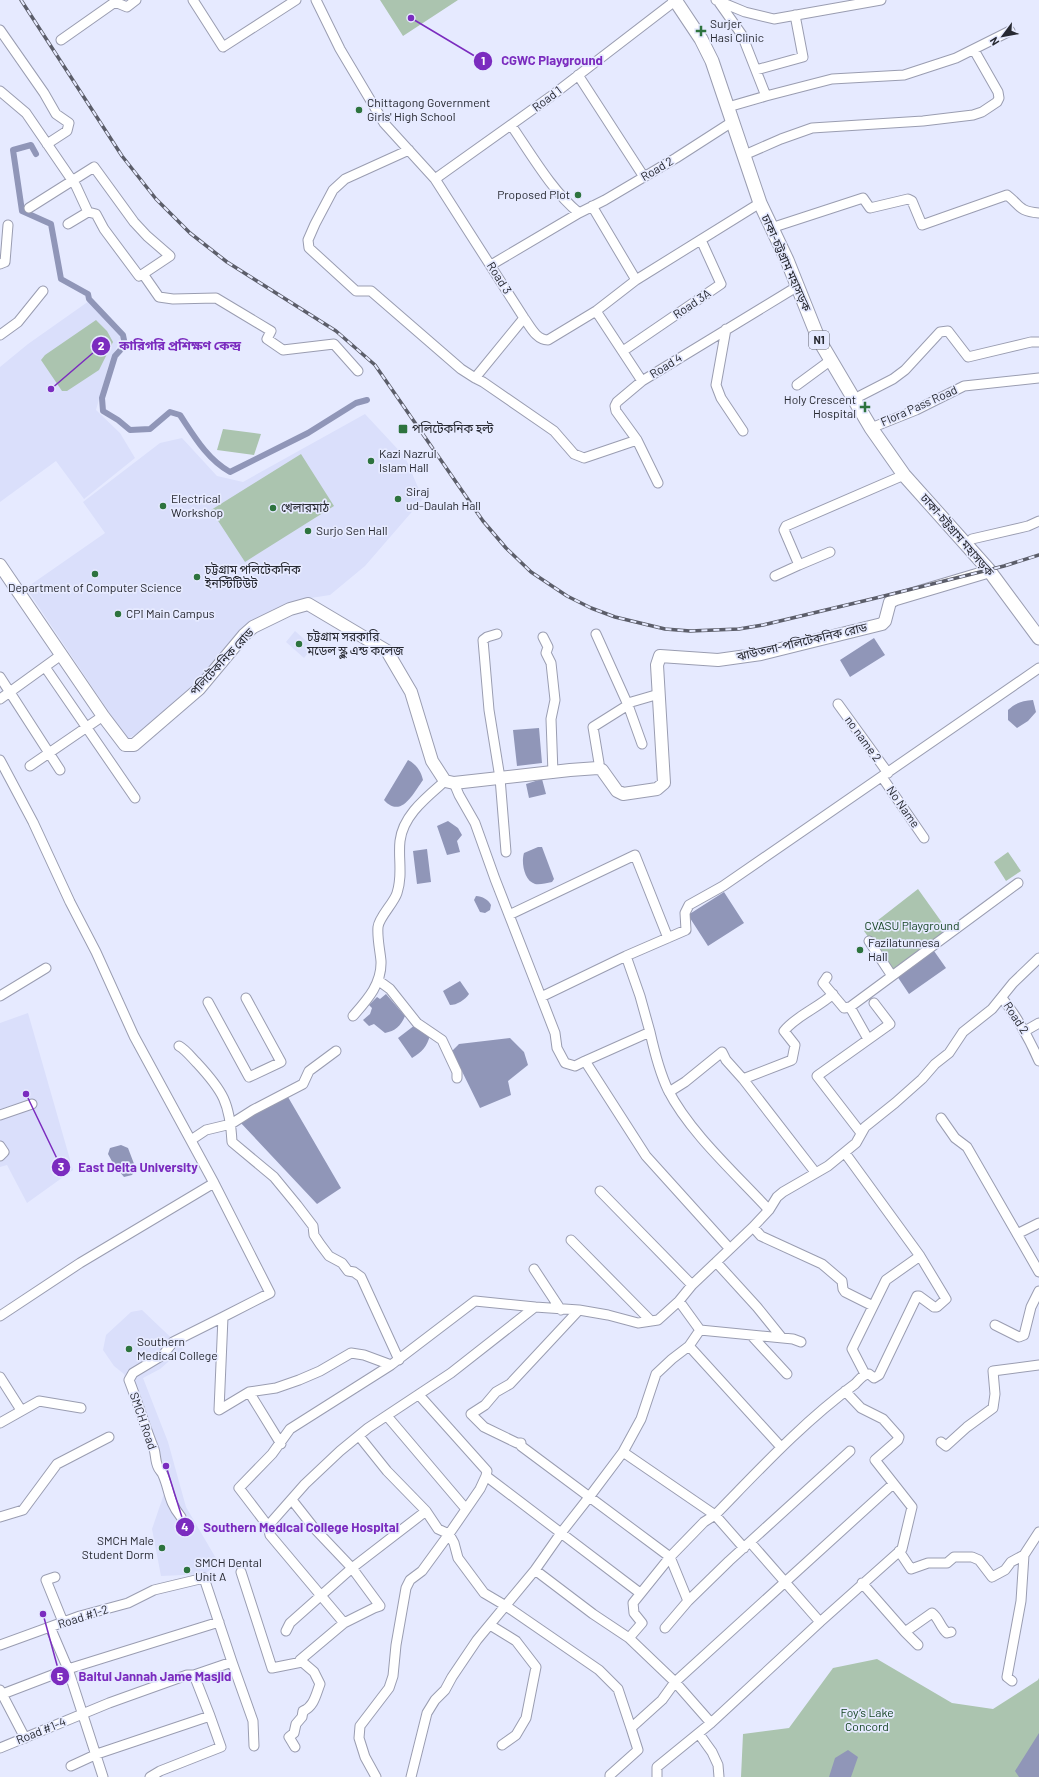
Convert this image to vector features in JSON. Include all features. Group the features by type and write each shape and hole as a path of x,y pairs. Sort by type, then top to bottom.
{"highway":[{"name":"ঢাকা-চট্টগ্রাম মহাসড়ক","path":"675,0 701,39 712,61 749,153 774,227 819,340 904,475 990,571 1039,638"},
{"name":"ঢাকা-চট্টগ্রাম মহাসড়ক","path":"680,0 707,42 715,59 730,106 732,122 760,203 803,282 820,328 874,427 906,466 972,539 1007,581 1039,625"}],"main road":[{"name":"পলিটেকনিক রোড","path":"0,565 103,716 125,745 134,745 199,689 244,635 253,627 290,609 308,604 387,651 411,692 432,762 449,782"},
{"name":"ঝাউতলা-পলিটেকনিক রোড","path":"598,768 602,770 617,791 623,794 658,789 664,783 657,666 660,656 718,660 761,654 882,624 885,621 890,602 896,599 990,571"},
{"path":"449,782 598,768"}],"street":[{"path":"61,40 115,2 127,7 136,0"},
{"path":"193,0 223,47 296,0"},
{"name":"Road 3","path":"316,0 340,49 384,123 435,179 524,318 537,336 542,340 548,340 596,311 636,280 760,203"},
{"name":"Road 1","path":"435,179 511,125 675,0"},
{"path":"717,1 745,12 774,19 881,0"},
{"path":"717,1 742,35 766,96"},
{"path":"756,70 803,58 795,15"},
{"path":"0,30 44,93 56,114 68,123 67,130 47,144"},
{"path":"730,106 832,79 904,74 956,58 1010,31"},
{"path":"749,153 781,139 812,128 946,119 982,112 991,108 999,98 998,92 974,50"},
{"path":"578,75 644,177"},
{"path":"0,92 26,113 81,194 88,212"},
{"name":"Road 2","path":"490,265 644,177 732,122"},
{"path":"511,125 568,204 579,213"},
{"path":"409,150 345,179 333,190 308,240 309,248 356,290 371,290 461,369 483,382 554,431 574,454 580,457 588,456 637,440"},
{"path":"29,208 94,167 134,222 147,236 170,256 139,276 104,229 96,214 88,212 68,224"},
{"path":"774,227 863,198 870,208 908,199 912,201 922,226 1007,194 1019,208 1027,212 1039,213"},
{"path":"592,206 636,280"},
{"path":"0,264 5,262 8,225"},
{"name":"Road 3A","path":"623,351 721,284 701,240"},
{"path":"143,274 159,297 173,299 216,298 271,331 267,339 283,350 334,344 358,371"},
{"name":"Road 4","path":"658,483 637,440 616,411 615,406 617,402 642,381 798,286"},
{"path":"0,335 18,322 43,291"},
{"path":"596,311 642,381"},
{"path":"474,378 524,318"},
{"path":"726,329 716,385 721,398 743,431"},
{"path":"858,397 893,379 905,370 940,332 948,331 968,357 1031,342 1039,342"},
{"path":"797,385 831,360"},
{"name":"Flora Pass Road","path":"874,427 916,410 964,386 1039,378"},
{"path":"799,564 784,530 786,526 904,475"},
{"path":"972,539 1028,526 1039,521"},
{"path":"775,576 799,564 830,552"},
{"path":"498,634 487,637 483,640 489,710 500,778 506,852"},
{"path":"596,634 628,704 642,744"},
{"path":"544,637 548,647 546,654 551,663 556,700 551,719 553,773"},
{"path":"0,699 61,655"},
{"path":"45,667 135,798"},
{"path":"541,997 626,956 686,930 685,913 689,905 723,886 1039,668"},
{"path":"0,677 60,770"},
{"path":"598,768 599,763 593,727 628,704 659,694"},
{"name":"no name 2","path":"838,704 885,775"},
{"path":"30,766 103,716"},
{"path":"0,760 46,848 70,902 99,958 134,1036 214,1183 270,1293 223,1317 219,1410 249,1392 276,1388 300,1380 320,1371 351,1353 395,1362"},
{"name":"No Name","path":"885,775 924,838"},
{"path":"353,1016 368,999 379,981 381,964 378,926 397,893 401,865 400,842 402,829 423,800 449,782 475,823 555,1033 557,1048 565,1062 575,1066 650,1032"},
{"path":"509,915 635,855 668,938"},
{"path":"827,977 823,983 844,1008 850,1007 1018,883"},
{"path":"869,941 892,976"},
{"path":"626,956 640,996 655,1053 669,1092 699,1134 769,1210"},
{"path":"344,1623 270,1535 268,1526 239,1488 281,1444 290,1429 395,1362 475,1301 561,1310 579,1310 608,1315 638,1323 658,1320 679,1301 692,1285 753,1227 769,1210 777,1197 815,1172 828,1166 856,1143 865,1128 922,1079 935,1064 950,1053 963,1032 992,1009 1013,983 1039,958"},
{"path":"0,996 46,968"},
{"path":"379,981 390,989 417,1023 442,1040 457,1072 457,1078"},
{"path":"743,1079 792,1060 795,1045 784,1031 789,1024 823,1003 833,994"},
{"path":"208,1002 249,1077 281,1062 246,998"},
{"name":"Road 2","path":"1002,998 1014,1013 1025,1031 1039,1061"},
{"path":"861,1133 817,1076 868,1038 890,1024 874,1003"},
{"path":"850,1007 868,1038"},
{"path":"1025,1031 1039,1022"},
{"path":"179,1046 209,1076 221,1091 231,1124 232,1142 274,1177 298,1205 313,1226 314,1235 326,1252 342,1264 348,1271 354,1272 361,1276 395,1362"},
{"path":"191,1140 206,1130 231,1124 253,1110 303,1084 309,1071 336,1051"},
{"path":"669,1092 689,1080 722,1052 726,1060 743,1079 815,1172"},
{"path":"585,1061 646,1156 730,1249"},
{"path":"0,1115 32,1104"},
{"path":"940,1118 955,1138 967,1147 1039,1272"},
{"path":"0,1146 4,1152 0,1156"},
{"path":"844,1153 920,1256 946,1299 937,1307 934,1307 917,1296 880,1375 874,1378 869,1374 865,1374 852,1349 886,1280 920,1256"},
{"path":"0,1316 80,1263 214,1183"},
{"path":"600,1191 692,1285"},
{"path":"1016,1234 1039,1223"},
{"path":"753,1227 762,1236 822,1264 842,1281 845,1292 873,1306"},
{"path":"571,1240 650,1320"},
{"path":"716,1262 757,1307 782,1338"},
{"path":"534,1269 561,1310"},
{"path":"995,1325 1019,1337 1024,1335 1031,1307 1039,1291"},
{"path":"679,1301 700,1330 782,1338 801,1342"},
{"path":"268,1526 305,1484 340,1451 368,1428 451,1373 535,1307"},
{"path":"579,1310 510,1384 496,1392 484,1405 471,1414 484,1427 517,1443 521,1443 522,1446 670,1557 688,1601"},
{"name":"SMCH Road","path":"181,1517 172,1506 162,1474 156,1461 154,1450 150,1443 148,1430 129,1380 133,1373 163,1355 173,1342 223,1317"},
{"path":"411,1777 427,1713 435,1700 445,1690 477,1640 535,1570 560,1533 623,1452 641,1419 656,1374 689,1346 700,1330"},
{"path":"751,1335 787,1374"},
{"path":"689,1346 781,1448"},
{"path":"941,1442 946,1446 967,1427 993,1408 996,1394 993,1371 1039,1365"},
{"path":"629,1638 642,1623 634,1613 633,1603 640,1592 670,1557 704,1522 715,1515 781,1448 865,1374"},
{"path":"0,1377 20,1410"},
{"path":"657,1777 657,1767 712,1723 862,1583 902,1549 912,1507 875,1460 898,1440 898,1434 883,1419 861,1408 846,1390"},
{"path":"249,1392 281,1444"},
{"path":"376,1777 365,1757 359,1738 360,1726 389,1688 393,1676 396,1646 406,1588 410,1580 422,1571 449,1534 480,1489 487,1471 419,1395"},
{"path":"0,1423 20,1410 39,1401 81,1408"},
{"path":"387,1416 466,1509"},
{"path":"359,1436 387,1471 426,1511 438,1529 449,1534 454,1543 458,1558 484,1593 506,1606 599,1670 618,1689 638,1750 610,1775 610,1777"},
{"path":"0,1517 23,1510 57,1464 109,1437"},
{"path":"665,1628 688,1601 850,1451"},
{"path":"623,1452 715,1515 785,1583 820,1622"},
{"path":"486,1476 640,1592"},
{"path":"631,1728 662,1700 675,1682 893,1484"},
{"path":"292,1500 314,1528 352,1568 380,1606 344,1623 300,1660 302,1662"},
{"path":"286,1631 290,1623 352,1568 426,1511"},
{"path":"899,1551 911,1569 928,1563 947,1563 954,1558 972,1557 979,1560 992,1577 1005,1570 1011,1562 1024,1555 1039,1532"},
{"path":"1012,1681 1007,1677 1021,1601 1024,1555"},
{"path":"535,1570 593,1614 629,1638 675,1682 712,1723"},
{"path":"241,1572 272,1668 302,1662"},
{"path":"55,1577 46,1580 62,1622"},
{"name":"Road #1-2","path":"103,1777 100,1772 97,1754 82,1715 68,1670 50,1627 62,1622 128,1603 154,1590 204,1578 219,1622"},
{"path":"862,1583 918,1645"},
{"path":"906,1632 932,1613 937,1616 941,1628 947,1633 950,1632"},
{"path":"25,1738 1,1693 219,1622 253,1721 254,1746"},
{"path":"490,1625 516,1641 536,1667 526,1718 516,1735 502,1745"},
{"path":"0,1645 50,1627"},
{"name":"Road #1-4","path":"0,1748 187,1675 194,1675 232,1662"},
{"path":"295,1747 289,1738 294,1733 296,1724 302,1717 303,1711 308,1709 314,1701 320,1684 314,1672 302,1662"},
{"path":"150,1777 160,1771 221,1747 194,1675"},
{"path":"71,1766 97,1754 210,1716"},
{"path":"699,1734 712,1752 718,1765 719,1777"}],"shaded area":[{"path":"89,301 115,329 121,338 108,367 96,410 120,433 135,458 84,499 56,461 0,502 0,367 28,344"},
{"name":"চট্টগ্রাম পলিটেকনিক ইনস্টিটিউট","path":"365,414 405,457 423,499 365,566 330,595 304,599 251,623 213,670 156,723 127,739 26,588 105,533 83,502 160,443 182,438 217,476 243,482"},
{"name":"চট্টগ্রাম সরকারি মডেল স্কুল এন্ড কলেজ","path":"295,631 313,647 304,658 286,642"},
{"path":"874,638 885,655 850,677 840,660"},
{"path":"1033,700 1036,712 1028,721 1017,728 1008,720 1008,710 1019,703"},
{"path":"539,728 542,763 517,766 513,730"},
{"path":"408,760 418,768 423,780 406,802 401,806 396,807 390,805 384,800"},
{"path":"542,779 546,794 529,798 526,784"},
{"path":"448,821 458,828 462,835 457,841 460,852 447,855 437,826"},
{"path":"538,847 542,847 554,879 552,882 535,884 528,879 524,871 524,853"},
{"path":"427,849 431,882 417,884 413,851"},
{"path":"724,892 744,923 708,946 688,915"},
{"path":"476,896 489,901 491,905 490,910 485,913 480,912 474,900"},
{"path":"934,951 946,968 909,994 897,976"},
{"path":"460,981 469,994 461,1002 450,1005 443,991"},
{"path":"386,994 405,1016 402,1023 397,1028 385,1033 374,1024 369,1026 363,1020 370,1014 372,1008 369,1005 377,997 380,999"},
{"path":"28,1013 73,1170 27,1203 7,1165 0,1167 0,1023"},
{"path":"415,1025 430,1035 424,1049 412,1058 398,1038"},
{"path":"510,1038 524,1052 528,1065 508,1081 511,1095 480,1108 452,1051 459,1044"},
{"path":"288,1097 341,1188 317,1204 239,1121"},
{"path":"121,1145 128,1148 136,1169 132,1175 124,1177 114,1165 108,1154 110,1148"},
{"path":"142,1310 183,1349 160,1369 143,1378 168,1442 186,1507 217,1560 214,1567 205,1574 161,1576 152,1529 165,1491 145,1430 124,1374 114,1366 103,1350 106,1335 131,1312"},
{"path":"1039,1733 1039,1777 1019,1777 1015,1771"},
{"path":"848,1750 858,1757 851,1777 829,1777 835,1758"}],"green space":[{"path":"380,0 458,0 403,36"},
{"path":"96,320 107,331 113,342 99,370 67,391 62,391 41,360 45,355"},
{"path":"223,429 261,434 254,455 217,450"},
{"name":"খেলারমাঠ","path":"301,454 334,506 245,562 211,510"},
{"path":"1008,852 1021,871 1006,881 994,862"},
{"name":"CVASU Playground","path":"918,889 948,931 893,972 864,931"},
{"name":"Foy’s Lake Concord","path":"877,1659 952,1703 993,1709 1039,1678 1039,1777 741,1777 743,1734 789,1728 833,1668"}],"waterway":[{"path":"36,154 31,145 13,150 22,211 51,224 61,279 88,294 89,299 123,335 125,345 115,356 102,398 103,411 118,420 130,430 150,429 170,412 180,415 196,439 214,461 230,472 308,433 356,403 367,400"}],"railway":[{"path":"21,0 122,156 156,199 190,233 227,262 336,331 375,365 483,521 506,548 531,572 567,596 591,608 615,617 665,629 690,631 739,629 763,625 876,598 1004,566 1039,555"}],"place":[{"name":"CGWC Playground","path":"411,18"},
{"name":"Surjer Hasi Clinic","path":"701,31"},
{"name":"Chittagong Government Girls' High School","path":"359,110"},
{"name":"Proposed Plot","path":"578,195"},
{"name":"কারিগরি প্রশিক্ষণ কেন্দ্র","path":"51,389"},
{"name":"Holy Crescent Hospital","path":"865,407"},
{"name":"পলিটেকনিক হল্ট","path":"403,429"},
{"name":"Kazi Nazrul Islam Hall","path":"371,461"},
{"name":"Siraj ud-Daulah Hall","path":"398,499"},
{"name":"Electrical Workshop","path":"163,506"},
{"name":"খেলারমাঠ","path":"273,508"},
{"name":"Surjo Sen Hall","path":"308,531"},
{"name":"Department of Computer Science","path":"95,574"},
{"name":"চট্টগ্রাম পলিটেকনিক ইনস্টিটিউট","path":"197,577"},
{"name":"CPI Main Campus","path":"118,614"},
{"name":"চট্টগ্রাম সরকারি মডেল স্কুল এন্ড কলেজ","path":"299,644"},
{"name":"Fazilatunnesa Hall","path":"860,950"},
{"name":"East Delta University","path":"26,1094"},
{"name":"Southern Medical College","path":"129,1349"},
{"name":"Southern Medical College Hospital","path":"166,1466"},
{"name":"SMCH Male Student Dorm","path":"162,1548"},
{"name":"SMCH Dental Unit A","path":"187,1570"},
{"name":"Baitul Jannah Jame Masjid","path":"43,1614"}]}
